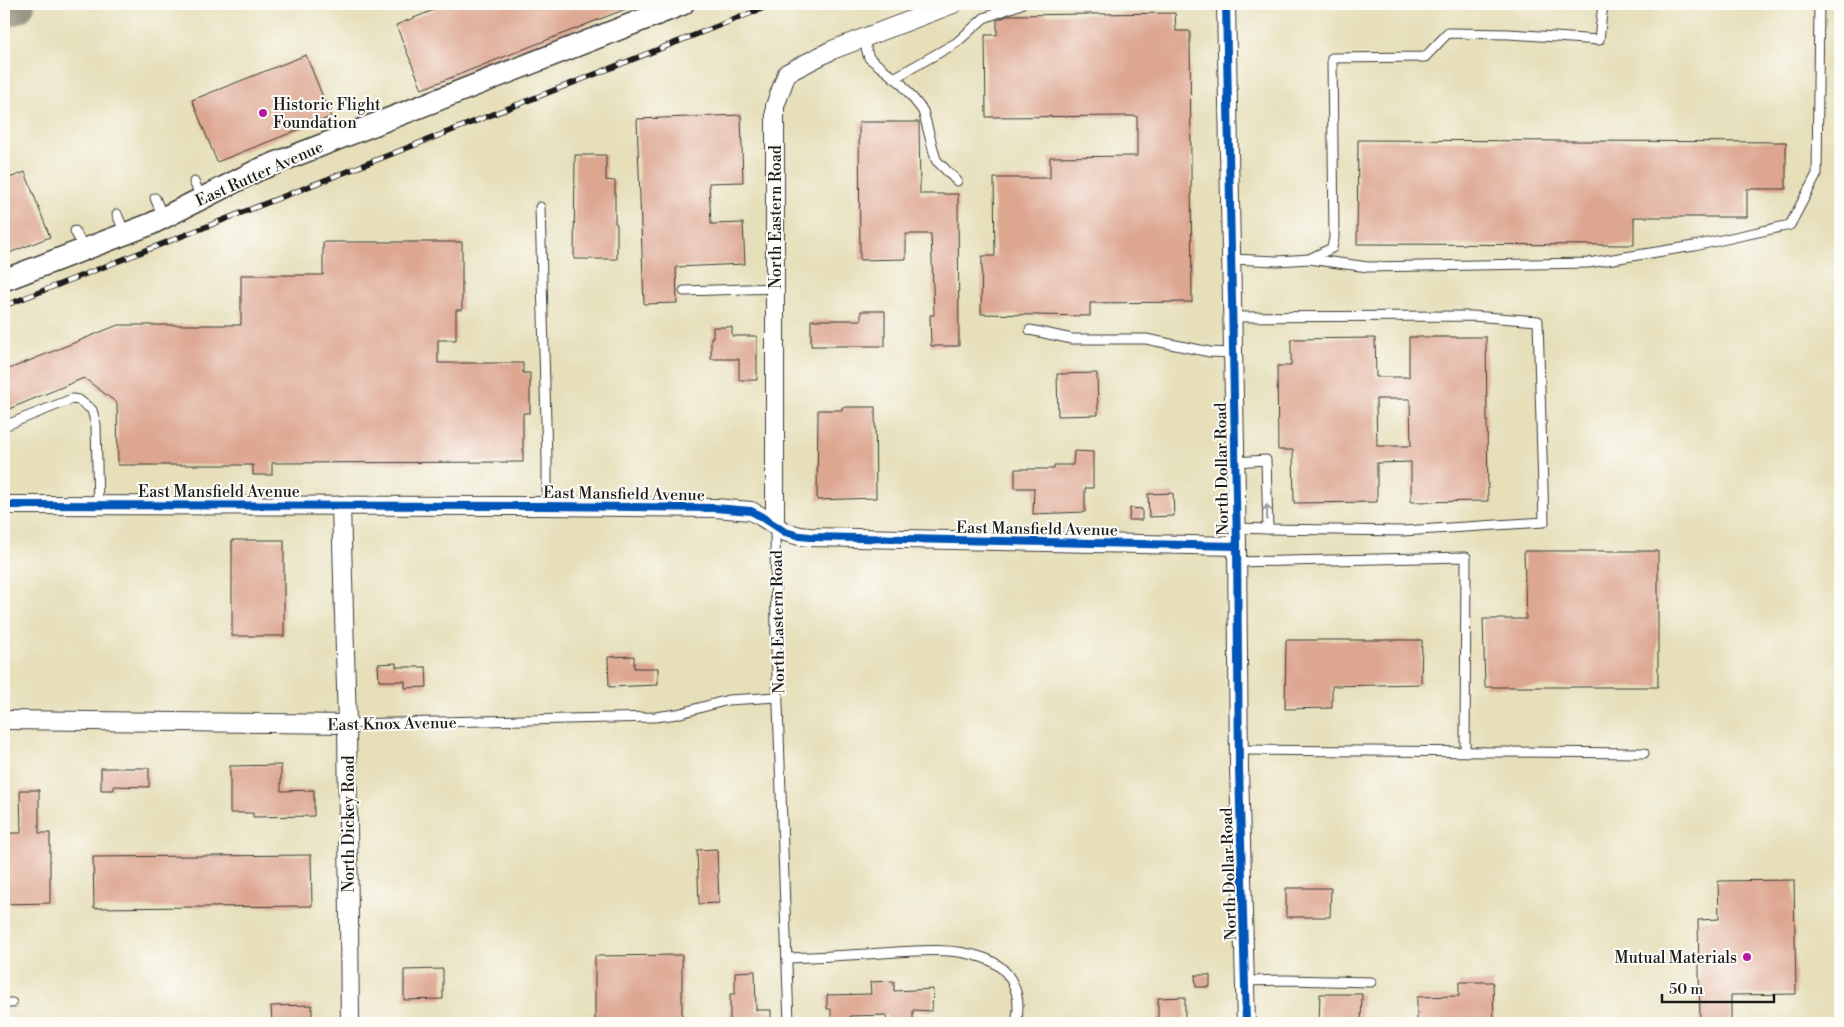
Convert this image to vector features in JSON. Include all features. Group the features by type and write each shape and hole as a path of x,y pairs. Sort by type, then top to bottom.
{"street":[{"path":"863,38 954,4"},
{"name":"North Dollar Road","path":"1226,4 1237,554 1238,750 1246,1023"},
{"name":"East Rutter Avenue","path":"4,280 80,240 125,234 151,224 159,207 198,190 258,170 678,5"},
{"name":"North Eastern Road","path":"775,526 775,106 787,73 832,50 863,38"},
{"name":"East Mansfield Avenue","path":"4,505 547,506 736,509 756,513 791,534 810,537 1237,554"},
{"name":"North Dickey Road","path":"341,505 348,724 350,1023"},
{"name":"East Knox Avenue","path":"4,720 348,724"}],"lane":[{"path":"894,78 956,43 984,18 1021,4"},
{"path":"1309,259 1332,248 1334,238 1332,58 1425,56 1448,33 1509,34 1599,40 1603,4"},
{"path":"1230,259 1278,261 1309,259 1368,267 1588,262 1694,246 1790,225 1817,174 1819,4"},
{"path":"863,38 869,58 900,83 923,111 936,160 957,181"},
{"path":"540,207 547,506"},
{"path":"117,214 125,234"},
{"path":"684,291 776,288"},
{"path":"1232,317 1472,316 1538,321 1544,522 1402,531 1236,528"},
{"path":"1030,330 1072,339 1146,339 1210,352 1232,353"},
{"path":"4,426 72,399 79,400 92,410 96,425 98,505"},
{"path":"1235,462 1266,460 1268,529"},
{"name":"North Eastern Road","path":"775,526 778,697 789,1023"},
{"path":"1237,554 1466,557 1465,751"},
{"name":"East Knox Avenue","path":"348,724 655,717 677,714 728,700 778,697"},
{"path":"1238,750 1644,752"},
{"path":"787,958 921,951 958,953 982,957 1004,969 1015,985 1018,1014 1016,1023"},
{"path":"1246,981 1371,982"}],"building":[{"path":"449,4 636,5 422,89 396,25"},
{"path":"1175,13 1176,31 1190,31 1192,302 1090,303 1090,316 981,314 982,256 995,256 994,178 1050,178 1050,157 1137,156 1137,116 986,117 985,35 997,35 997,20 1010,15"},
{"name":"Historic Flight Foundation","path":"306,55 331,117 217,162 192,100"},
{"path":"741,115 743,182 709,183 711,224 743,223 745,264 676,267 677,303 644,304 637,119"},
{"path":"859,122 919,122 920,194 958,194 959,346 931,346 930,315 934,315 931,234 906,234 906,259 860,260"},
{"path":"1358,140 1786,142 1786,189 1747,189 1747,217 1634,217 1634,245 1357,244"},
{"path":"575,155 606,155 606,180 615,181 617,259 574,259"},
{"path":"25,172 50,237 4,255 4,180"},
{"path":"323,242 462,242 462,310 456,310 456,340 438,340 438,363 523,363 523,373 530,373 530,413 523,413 523,462 272,463 272,475 253,475 253,465 118,465 117,403 84,378 4,411 4,371 118,325 241,325 241,275 323,275"},
{"path":"861,311 885,311 885,346 811,346 811,320 861,320"},
{"path":"713,327 732,327 732,336 757,336 757,380 739,380 739,359 711,359"},
{"path":"1409,337 1486,337 1488,501 1411,502 1411,462 1377,463 1377,502 1294,503 1293,450 1278,450 1277,366 1291,366 1291,339 1375,338 1376,377 1409,377","holes":["1376,399 1410,399 1411,446 1377,446"]},
{"path":"1097,373 1098,415 1058,416 1057,374"},
{"path":"842,407 875,407 876,498 817,500 818,410 842,410"},
{"path":"1074,451 1093,452 1093,488 1085,488 1085,512 1033,514 1034,488 1015,488 1015,469 1054,469 1054,465 1073,465"},
{"path":"1173,493 1174,516 1149,517 1148,494"},
{"path":"1130,508 1142,509 1142,520 1129,520"},
{"path":"232,540 284,540 284,636 232,636"},
{"path":"1524,551 1658,551 1658,687 1485,687 1483,619 1526,619"},
{"path":"1286,640 1422,640 1421,684 1332,686 1332,708 1285,709"},
{"path":"634,656 634,668 658,668 658,685 609,687 608,657"},
{"path":"396,663 396,667 426,667 427,687 405,688 405,681 379,681 378,664"},
{"path":"281,765 281,791 314,790 314,816 253,817 253,813 230,813 230,766"},
{"path":"101,768 149,768 149,787 114,786 114,790 101,790"},
{"path":"20,790 39,790 39,833 50,833 50,903 4,904 4,833 21,833"},
{"path":"717,849 719,903 699,904 697,850"},
{"path":"311,855 312,906 94,908 93,857"},
{"name":"Mutual Materials","path":"1794,880 1796,994 1731,995 1731,1023 1700,1023 1698,920 1719,919 1718,881"},
{"path":"1286,888 1331,888 1330,917 1286,917"},
{"path":"682,955 682,1023 595,1023 595,956"},
{"path":"443,969 443,999 404,1000 404,970"},
{"path":"755,971 756,1010 771,1010 771,1023 730,1023 730,994 735,994 735,972"},
{"path":"1195,975 1210,975 1210,987 1196,987"},
{"path":"894,981 894,991 933,989 932,1011 913,1010 913,1023 887,1023 886,1015 850,1016 850,1023 831,1023 831,1009 827,1009 827,995 871,994 870,982"},
{"path":"1459,982 1493,982 1494,1023 1417,1023 1417,997 1459,996"},
{"path":"1320,994 1362,994 1361,1023 1319,1023"},
{"path":"1185,997 1185,1021 1158,1022 1158,998"},
{"path":"312,1005 312,1023 272,1023 271,1006"}],"taxiway":[{"path":"4,8 15,4"}],"railway":[{"path":"4,306 774,4"}],"cycle path":[{"path":"1226,4 1237,546 1239,768 1246,1023"},
{"path":"4,505 715,508 751,511 785,532 810,537 1237,546"}],"place":[{"name":"Historic Flight Foundation","path":"263,113"},
{"name":"Mutual Materials","path":"1747,957"}]}
